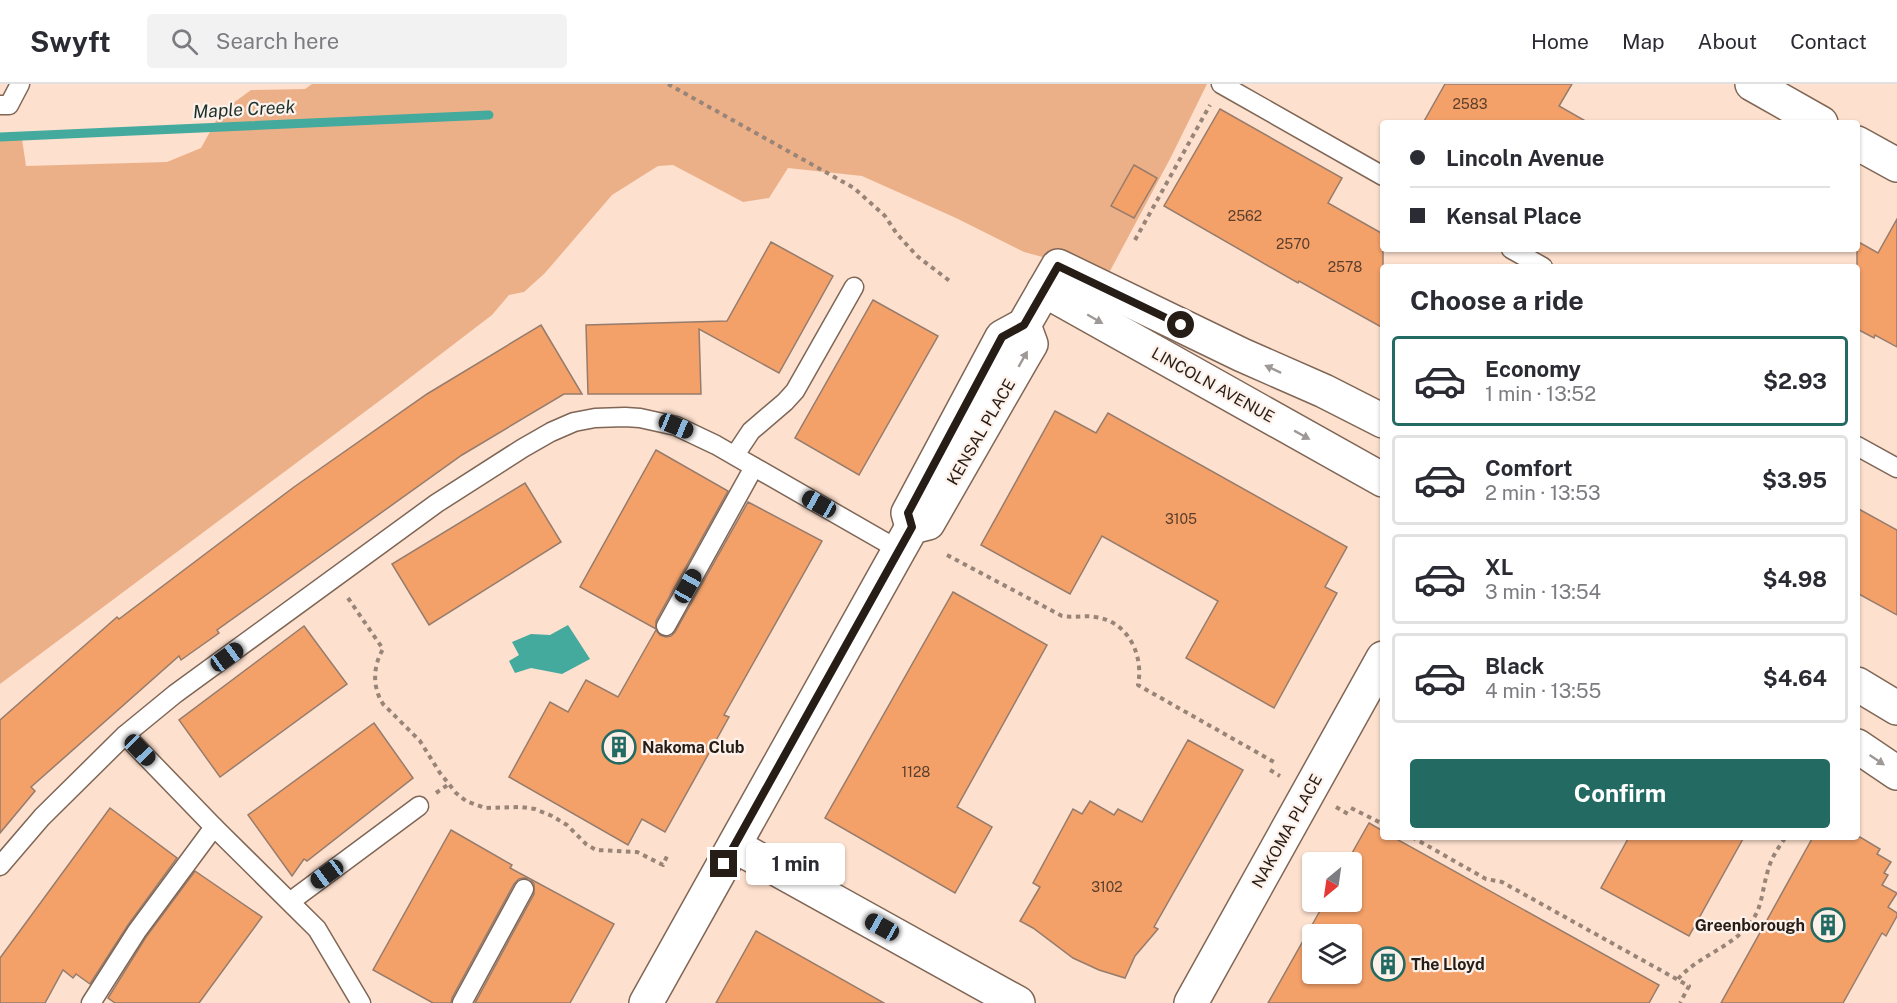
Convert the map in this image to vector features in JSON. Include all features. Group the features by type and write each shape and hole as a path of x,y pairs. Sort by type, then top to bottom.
{"street":[{"path":"1752,84 1816,120"},
{"path":"1860,145 1897,165"},
{"path":"1051,278 1242,355 1324,391 1380,419"},
{"name":"KENSAL PLACE","path":"646,1003 906,538 928,523 1031,344 1024,325 1051,278"},
{"name":"LINCOLN AVENUE","path":"1051,278 1380,478"},
{"name":"NAKOMA PLACE","path":"1191,1003 1380,663"},
{"path":"1860,686 1897,708"},
{"path":"1860,748 1897,773"},
{"path":"735,846 1018,1003"}],"lane":[{"path":"0,105 9,105 20,84"},
{"path":"1221,84 1380,174"},
{"path":"1516,252 1538,264"},
{"path":"735,456 751,431 795,391 854,287"},
{"path":"0,866 42,817 125,735 176,694 437,503 523,448 566,425 595,418 640,418 676,426 754,467 906,538"},
{"path":"1860,448 1897,468"},
{"path":"666,626 754,467"},
{"path":"125,735 317,929 361,1003"},
{"path":"291,901 419,806"},
{"path":"91,1003 137,931 214,827"},
{"path":"462,1003 524,889"}],"path":[{"path":"668,84 854,188 885,216 897,234 917,256 951,282"},
{"path":"1135,240 1221,84"},
{"path":"947,555 1062,616 1096,617 1116,625 1128,637 1136,650 1140,669 1138,685 1274,762"},
{"path":"358,613 383,649 375,670 379,697 383,704 420,741 437,770 461,797 485,808 535,809 561,821 586,844 600,851 637,852 663,865 668,856"},
{"path":"1351,808 1380,822"},
{"path":"1417,840 1486,879 1502,882 1678,979 1689,986 1680,1003"},
{"path":"1678,979 1694,964 1732,940 1751,923 1761,902 1771,861 1784,840"}],"shaded area":[{"path":"312,84 1207,84 1110,271 1072,265 1024,252 956,218 862,176 788,168 769,198 743,202 673,165 658,166 612,195 545,273 524,292 509,295 492,315 390,393 0,684 0,138 22,139 26,166 167,162 201,148 221,112 251,90 305,89"}],"water":[{"path":"568,625 590,659 562,674 531,668 515,673 509,661 519,655 512,642 531,634 550,635"}],"building":[{"path":"1445,84 1572,84 1559,106 1584,120 1425,120"},
{"path":"1220,109 1342,178 1328,203 1380,232 1380,252 1383,252 1383,264 1380,264 1380,326 1299,281 1298,283 1164,206"},
{"path":"1134,165 1157,178 1134,218 1111,206"},
{"path":"1897,219 1897,347 1875,335 1874,338 1860,331 1860,264 1857,264 1857,252 1860,252 1860,243 1878,253"},
{"path":"771,242 833,276 779,373 699,329 701,394 588,394 586,325 727,321"},
{"path":"873,300 938,336 859,475 795,438"},
{"path":"541,325 582,394 564,394 462,455 217,630 219,633 181,660 179,656 31,787 35,791 0,833 0,720 117,617 119,619 294,487 427,394"},
{"path":"1055,411 1096,433 1108,413 1347,547 1325,587 1337,593 1274,708 1186,658 1218,601 1102,536 1070,594 981,545"},
{"path":"656,450 728,491 656,621 656,629 580,587"},
{"path":"525,483 561,542 429,625 392,564"},
{"path":"748,502 822,541 724,715 729,717 665,832 642,819 628,845 509,777 550,702 568,712 586,680 618,697 656,630 660,635 666,637 675,632"},
{"path":"1860,510 1897,530 1897,615 1860,595"},
{"path":"953,592 1047,645 957,807 992,827 955,893 825,818"},
{"path":"304,626 347,684 220,777 179,720"},
{"path":"374,723 413,778 307,861 304,859 292,876 248,815"},
{"path":"1188,740 1243,770 1154,927 1158,929 1135,956 1125,978 1099,970 1073,958 1020,921 1040,887 1033,883 1073,809 1082,814 1090,801 1114,815 1118,809 1142,822"},
{"path":"110,808 177,858 128,925 90,984 76,974 73,978 63,970 45,1003 0,1003 0,958"},
{"path":"1369,823 1380,829 1380,840 1398,840 1659,985 1649,1003 1268,1003 1302,943 1302,984 1362,984 1362,924 1313,924 1319,912 1362,912 1362,852 1353,852"},
{"path":"451,830 512,865 510,868 614,924 570,1003 475,1003 534,894 534,884 530,879 519,879 514,884 451,1003 433,1003 373,970"},
{"name":"Greenborough","path":"1860,837 1880,849 1877,854 1891,862 1884,873 1888,875 1882,885 1897,893 1888,907 1897,913 1897,916 1886,936 1882,933 1843,1003 1721,1003 1811,840 1860,840"},
{"path":"1627,840 1742,840 1689,936 1601,888"},
{"path":"195,871 262,917 199,1003 115,1003 108,998 146,937"},
{"path":"756,931 884,1003 716,1003"}],"waterway":[{"name":"Maple Creek","path":"0,137 489,115"}],"place":[{"name":"Nakoma Club","path":"619,747"},
{"name":"Greenborough","path":"1828,925"},
{"name":"The Lloyd","path":"1388,964"}],"route":[{"path":"724,864 912,527 908,513 1002,337 1024,325 1058,266 1181,325"}]}
